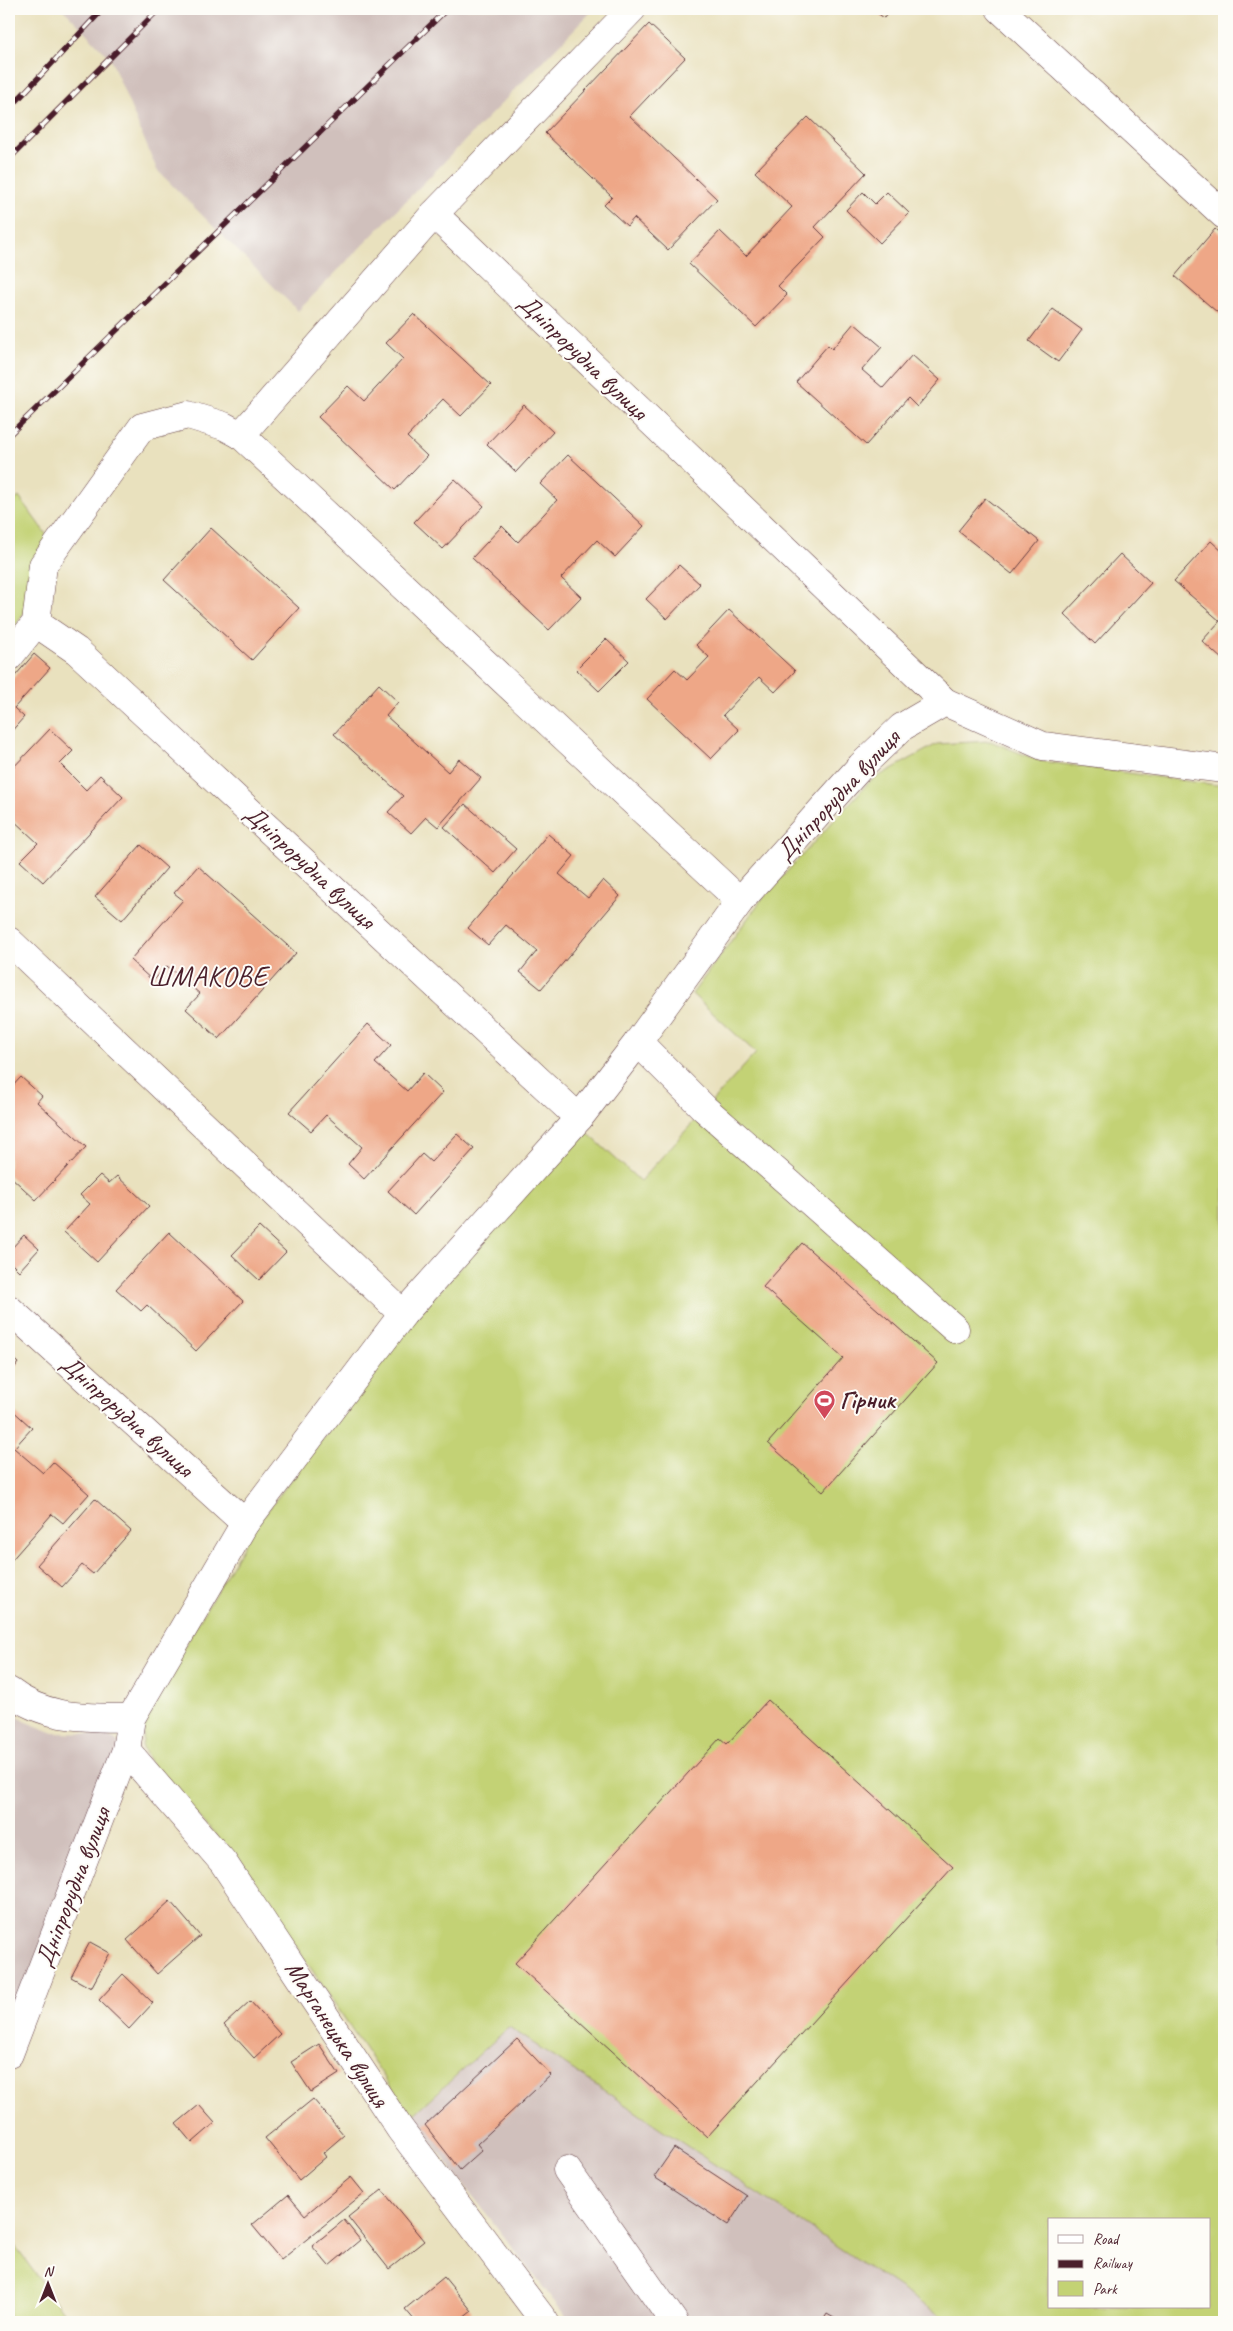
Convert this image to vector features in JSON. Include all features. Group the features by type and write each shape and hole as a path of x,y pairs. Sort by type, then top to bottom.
{"street":[{"path":"241,435 434,214 632,9"},
{"path":"1000,9 1224,215"},
{"name":"Дніпрорудна вулиця","path":"434,214 945,702 1043,746 1224,769"},
{"path":"9,657 36,623 43,565 142,427 188,415 224,426 241,435 740,901"},
{"name":"Дніпрорудна вулиця","path":"36,623 77,651 579,1118"},
{"name":"Дніпрорудна вулиця","path":"9,2054 126,1750 131,1718 245,1523 404,1314 579,1118 638,1042 740,901 861,766 902,727 945,702"},
{"path":"9,941 404,1314"},
{"path":"638,1042 705,1109 955,1329"},
{"name":"Дніпрорудна вулиця","path":"9,1309 245,1523"},
{"path":"9,1691 30,1704 62,1716 131,1718"},
{"name":"Марганецька вулиця","path":"126,1750 223,1862 400,2129 545,2322"},
{"path":"567,2170 674,2322"}],"shaded area":[{"path":"63,9 594,9 298,311 157,170 110,58"},
{"path":"9,1709 26,1722 54,1733 107,1734 126,1750 9,2054"},
{"path":"509,2026 950,2322 570,2322 412,2117"}],"green space":[{"path":"19,497 51,541 23,615 9,633 9,505"},
{"name":"Гірник","path":"990,741 1040,761 1224,786 1224,2322 950,2322 509,2027 411,2117 236,1857 154,1770 142,1746 148,1708 252,1531 409,1326 582,1128 640,1181 756,1053 692,994 762,899 870,781 937,744"},
{"path":"9,2238 71,2322 9,2322"}],"building":[{"path":"872,9 891,9 884,18"},
{"path":"649,24 685,58 630,116 717,199 668,250 634,218 627,226 604,205 612,197 545,133"},
{"path":"808,117 866,173 815,227 825,237 778,286 787,295 756,327 689,264 720,231 746,256 792,207 755,172"},
{"path":"863,192 875,204 887,192 909,213 880,243 846,210"},
{"path":"1215,229 1224,237 1224,318 1175,276"},
{"path":"1053,309 1082,330 1058,362 1029,341"},
{"path":"414,314 491,385 461,416 443,399 407,437 427,456 395,490 318,417 348,386 364,401 403,359 386,343"},
{"path":"854,323 882,347 862,370 883,388 912,355 940,380 917,407 908,398 866,445 796,382 828,345 832,349"},
{"path":"524,405 553,432 516,472 487,444"},
{"path":"568,455 644,526 615,557 597,540 561,578 581,597 549,630 472,558 502,526 518,542 557,500 540,484"},
{"path":"455,479 484,506 443,549 414,522"},
{"path":"985,498 1039,541 1012,574 958,531"},
{"path":"211,528 299,608 252,660 164,580"},
{"path":"1211,541 1224,553 1224,661 1202,641 1220,621 1174,581"},
{"path":"1120,554 1151,583 1095,644 1064,614"},
{"path":"679,565 700,584 667,619 646,599"},
{"path":"729,610 795,671 775,692 759,677 723,715 739,730 711,759 647,699 675,669 687,680 709,657 696,645"},
{"path":"606,639 629,661 599,691 576,669"},
{"path":"34,654 50,668 14,708 24,717 9,734 9,683"},
{"path":"379,684 398,702 386,716 448,772 459,759 481,778 438,827 426,817 411,833 388,812 403,796 334,734"},
{"path":"50,729 73,751 60,764 86,790 100,775 123,797 43,882 20,861 38,843 11,818 9,820 9,772"},
{"path":"465,804 516,849 495,873 444,827"},
{"path":"548,834 574,856 559,874 588,898 603,880 620,896 541,989 520,972 537,951 506,925 488,945 468,928"},
{"path":"141,845 167,868 122,920 95,897"},
{"path":"198,866 296,953 219,1039 186,1009 200,994 167,966 153,981 130,960 183,900 174,893"},
{"path":"368,1024 391,1045 375,1063 407,1091 423,1073 443,1092 364,1179 348,1164 362,1147 326,1115 311,1131 289,1112"},
{"path":"21,1077 42,1096 37,1102 86,1147 36,1200 9,1175 9,1090"},
{"path":"457,1134 474,1149 414,1215 388,1191 422,1154 431,1162"},
{"path":"100,1175 109,1183 117,1176 149,1206 97,1262 64,1232 90,1204 80,1195"},
{"path":"259,1227 286,1252 259,1280 232,1255"},
{"path":"169,1232 243,1301 196,1351 147,1305 141,1311 116,1289"},
{"path":"24,1235 39,1249 19,1271 9,1261 9,1251"},
{"path":"802,1243 938,1363 823,1492 768,1443 843,1358 763,1287"},
{"path":"9,1355 18,1363 9,1375"},
{"path":"9,1407 32,1428 14,1448 43,1473 53,1462 89,1494 63,1523 52,1514 9,1563"},
{"path":"95,1499 131,1531 93,1574 82,1565 62,1587 37,1565"},
{"path":"768,1700 953,1867 707,2137 515,1963 720,1738 727,1744"},
{"path":"170,1901 200,1936 157,1974 127,1940"},
{"path":"90,1942 110,1953 91,1988 71,1977"},
{"path":"123,1974 153,2003 129,2029 99,2000"},
{"path":"250,2001 280,2034 254,2058 224,2025"},
{"path":"517,2039 551,2075 477,2144 482,2150 460,2170 425,2125"},
{"path":"319,2044 339,2074 311,2092 291,2062"},
{"path":"313,2099 344,2135 323,2153 326,2157 299,2180 265,2138"},
{"path":"199,2105 215,2123 192,2143 176,2124"},
{"path":"674,2148 747,2196 728,2225 654,2177"},
{"path":"351,2177 364,2193 281,2260 252,2225 288,2195 305,2215"},
{"path":"382,2190 424,2241 389,2269 348,2217"},
{"path":"344,2220 360,2240 329,2266 312,2246"},
{"path":"444,2277 472,2311 458,2322 416,2322 405,2309"},
{"path":"827,2314 841,2322 822,2322"}],"railway":[{"path":"9,109 103,9"},
{"path":"9,159 159,9"},
{"path":"9,435 447,9"}],"place":[{"name":"Гірник","path":"824,1419"}],"district":[{"name":"ШМАКОВЕ","path":"208,976"}]}
